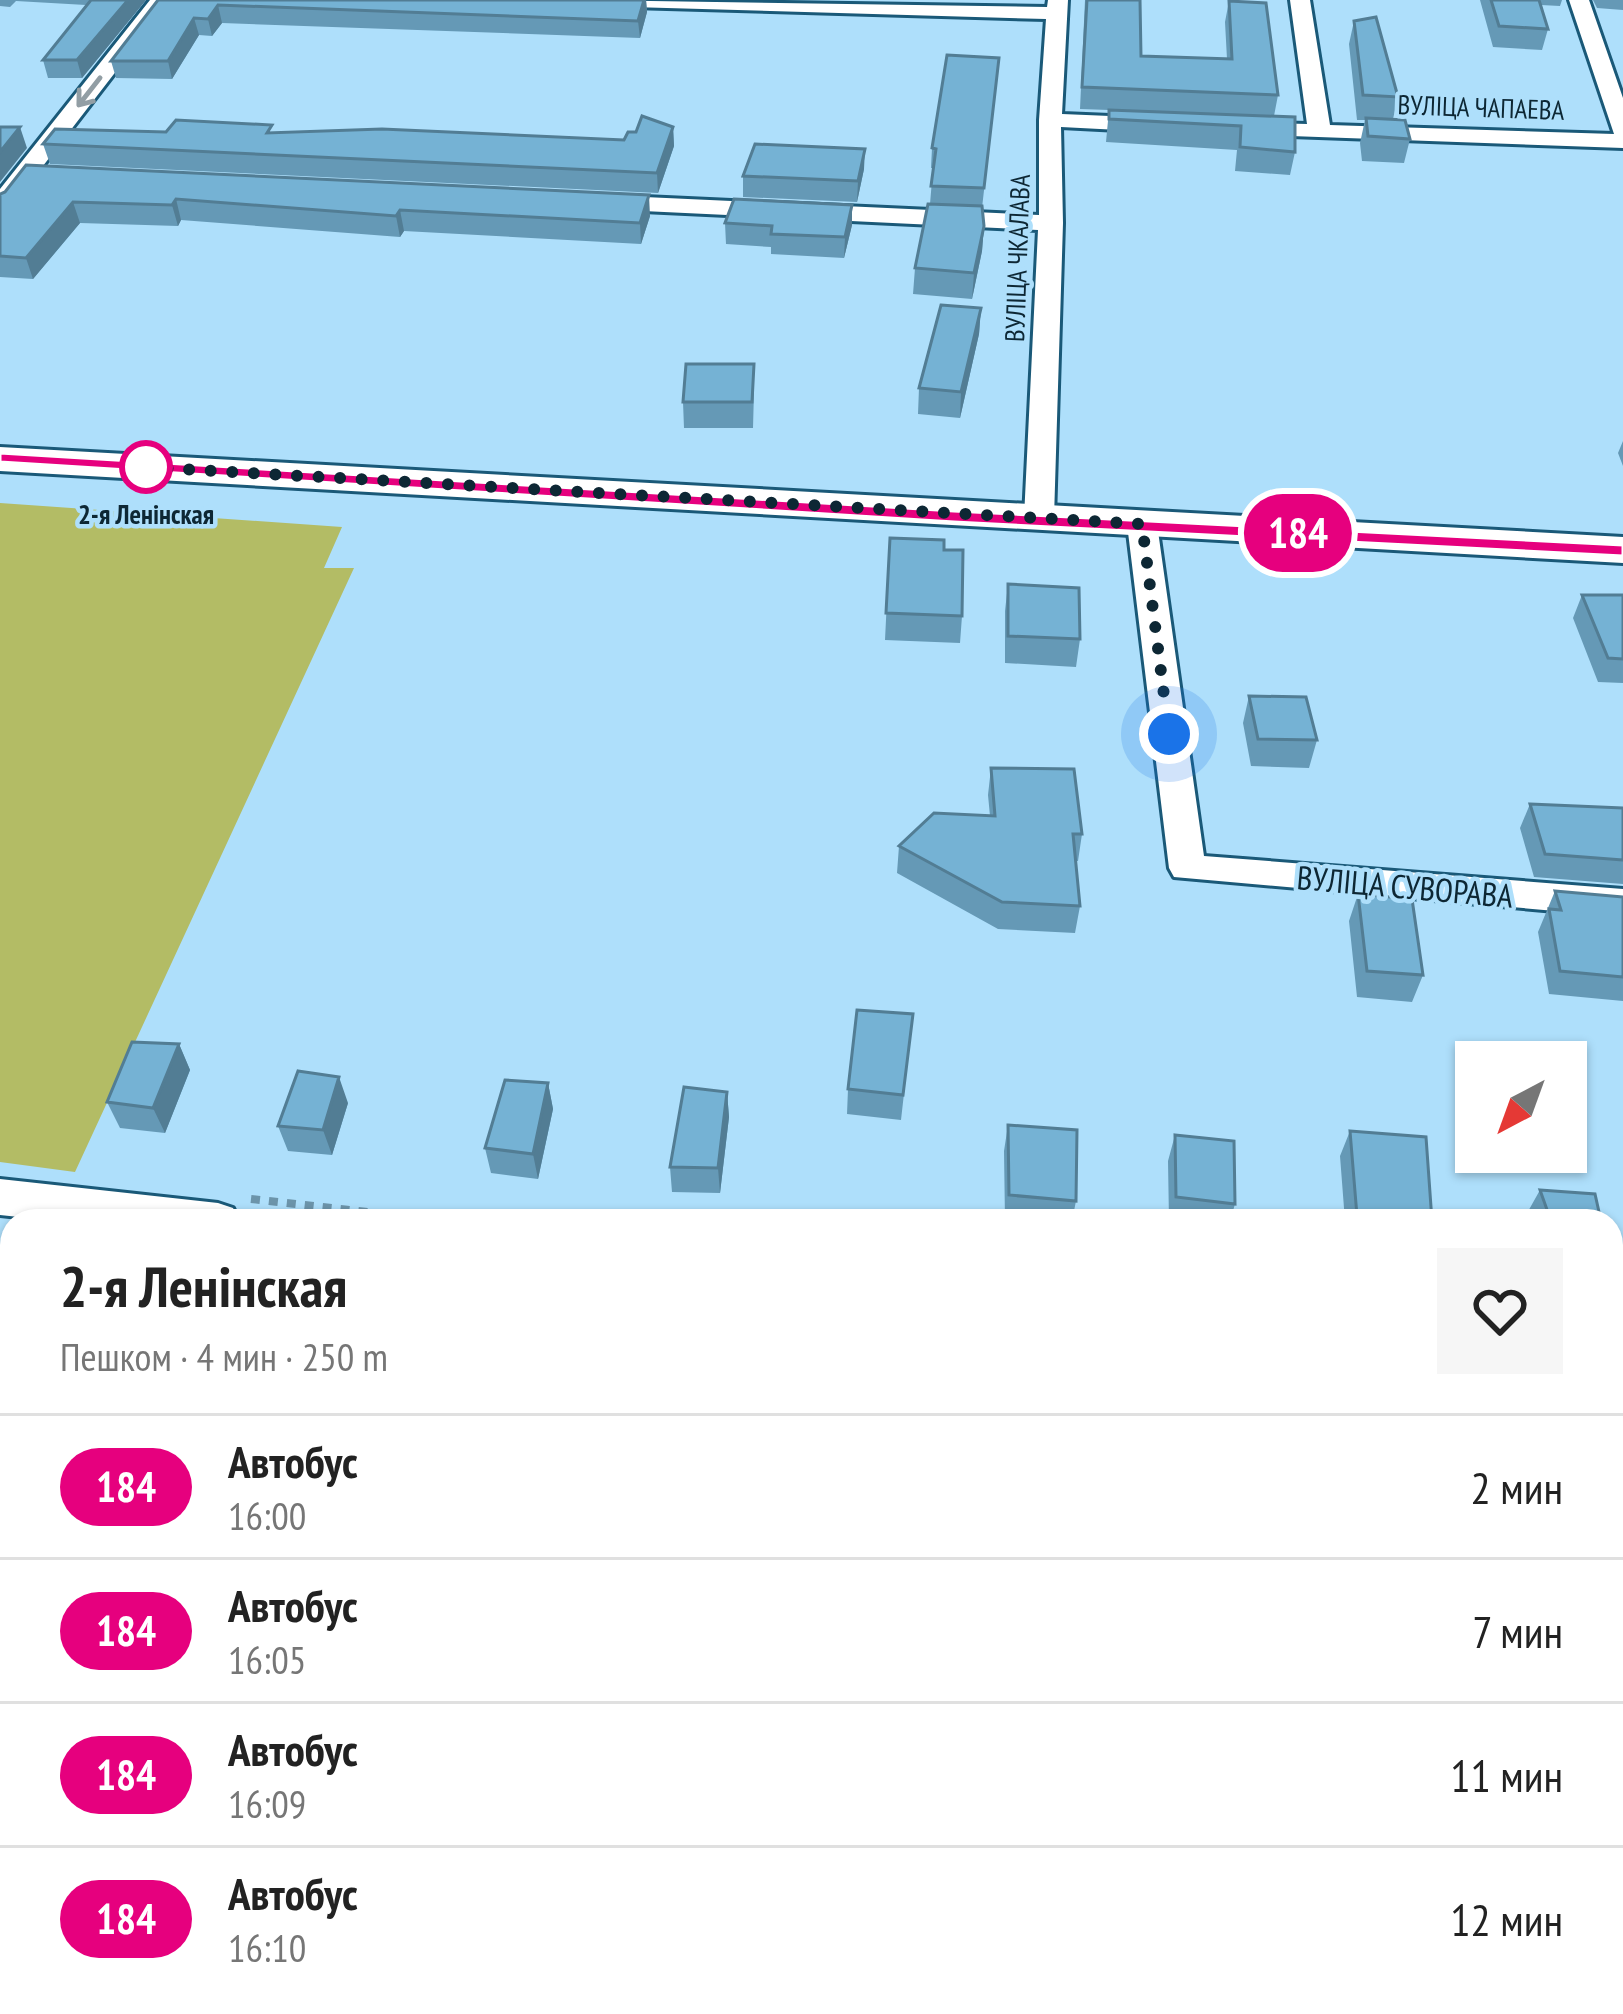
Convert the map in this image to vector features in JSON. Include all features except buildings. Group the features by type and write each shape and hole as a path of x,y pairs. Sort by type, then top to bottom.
{"main road":[{"path":"0,458 1623,550"}],"street":[{"path":"0,205 36,175 161,0"},
{"path":"596,0 1058,6"},
{"path":"1300,0 1320,132"},
{"path":"1579,0 1623,131"},
{"name":"ВУЛІЦА ЧКАЛАВА","path":"1039,518 1051,223 1050,120 1058,6"},
{"name":"ВУЛІЦА ЧАПАЕВА","path":"1050,120 1623,141"},
{"path":"575,200 1051,223"},
{"name":"ВУЛІЦА СУВОРАВА","path":"1142,524 1186,868 1623,904"},
{"path":"0,1197 109,1209"}],"green space":[{"path":"0,503 342,527 324,568 354,568 75,1172 0,1162"}],"bus line":[{"name":"184","path":"0,458 954,516 1623,550"}],"place":[{"name":"2-я Ленінская","path":"146,467"}],"route":[{"path":"146,467 1142,524 1169,734"}]}
